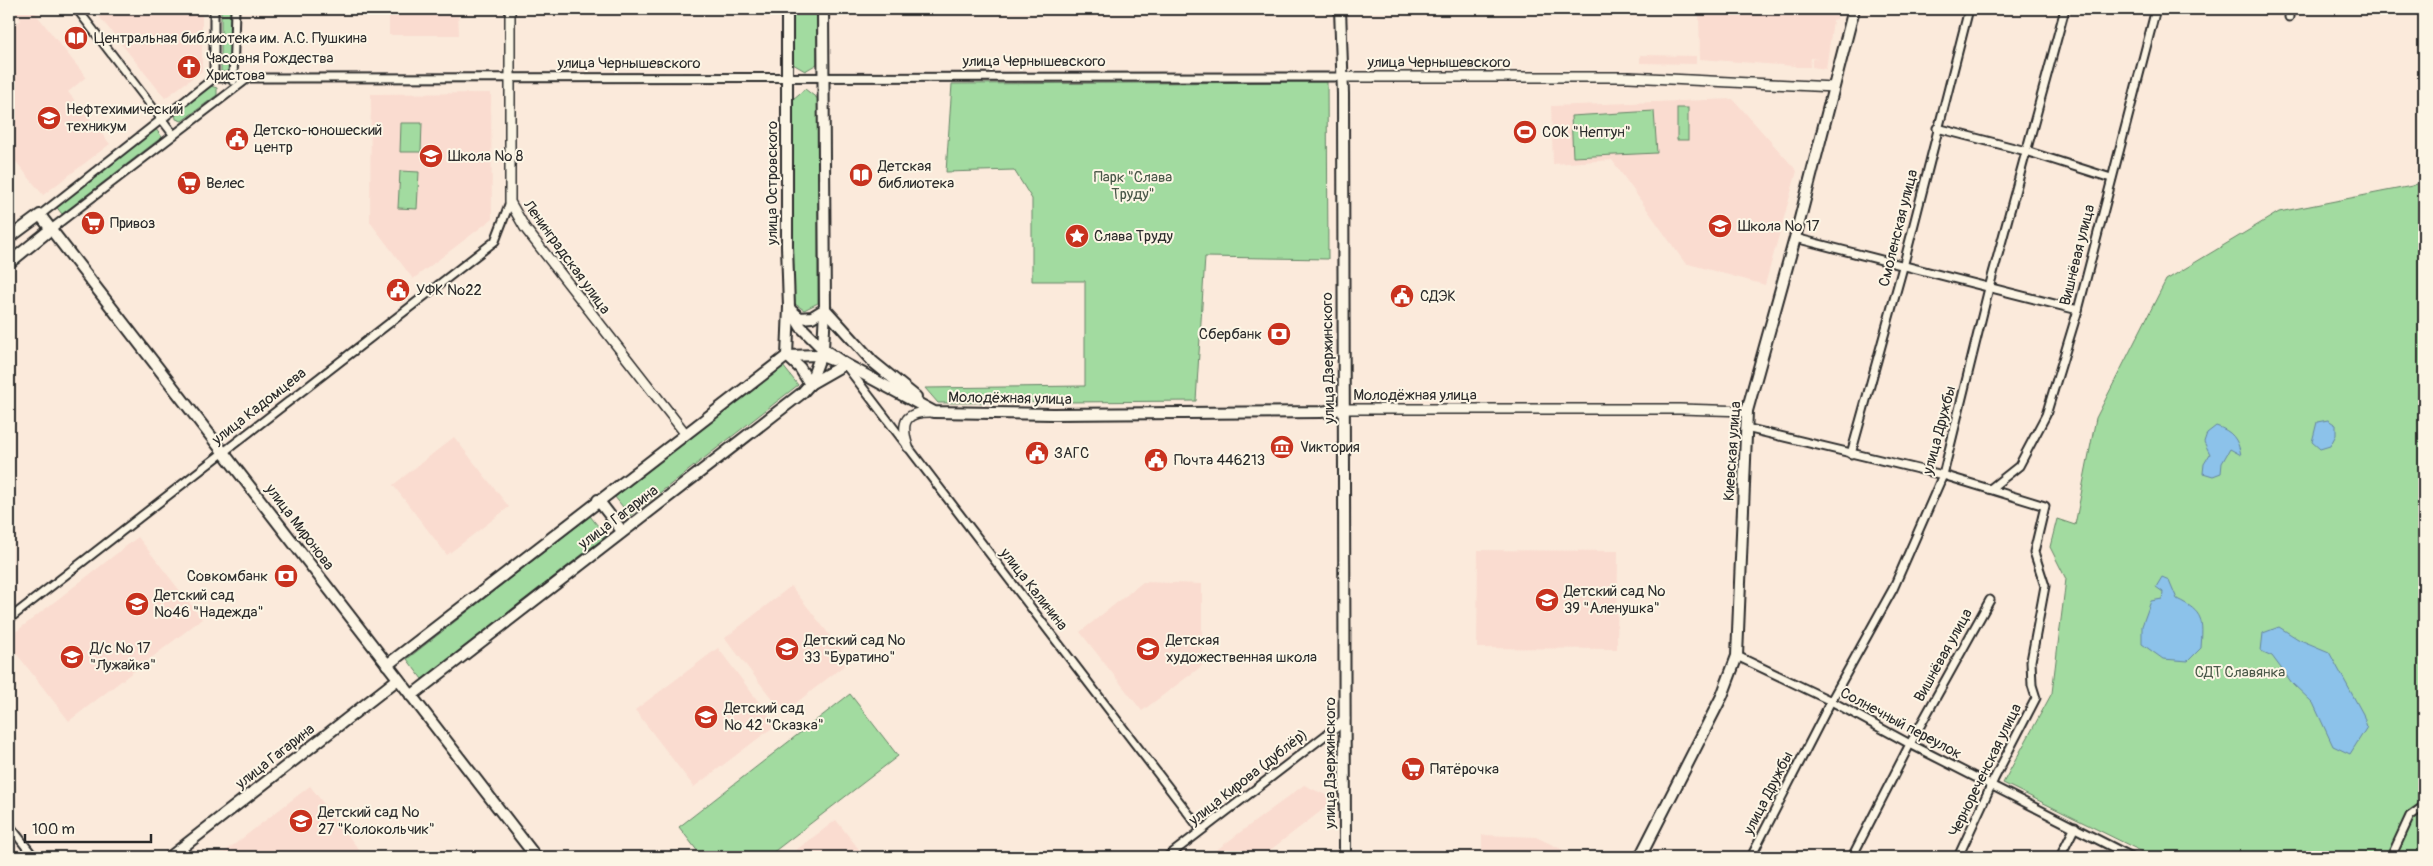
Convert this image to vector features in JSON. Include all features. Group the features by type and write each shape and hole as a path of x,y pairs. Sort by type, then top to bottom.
{"main road":[{"name":"улица Островского","path":"787,9 787,246 789,308 787,356"},
{"path":"810,384 821,352 824,309 823,9"},
{"name":"улица Дзержинского","path":"1340,9 1342,77 1345,857"},
{"name":"Киевская улица","path":"1640,857 1722,696 1737,656 1747,411 1795,238 1854,9"},
{"path":"9,238 40,215"},
{"name":"улица Миронова","path":"40,215 536,857"},
{"path":"9,263 51,230"},
{"path":"789,308 800,318 812,317 824,309"},
{"path":"789,308 821,352 934,412"},
{"path":"824,309 873,362 934,412"},
{"path":"787,356 821,352"},
{"path":"787,356 800,368 810,384"},
{"name":"улица Гагарина","path":"387,665 598,500 787,356"},
{"name":"улица Гагарина","path":"411,696 802,393 810,384 845,364"},
{"name":"Молодёжная улица","path":"934,412 1117,414 1321,412 1342,409"},
{"path":"598,500 622,531"},
{"name":"улица Гагарина","path":"170,857 398,679"}],"street":[{"path":"77,9 173,134"},
{"path":"40,215 214,78 214,9"},
{"path":"226,95 234,78 235,9"},
{"name":"Ленинградская улица","path":"510,9 510,202 525,228 685,434"},
{"name":"Смоленская улица","path":"1851,454 1903,266 1969,9"},
{"name":"улица Дружбы","path":"1751,857 1831,701 1893,588 1943,475 1989,288 2065,9"},
{"name":"Вишнёвая улица","path":"1990,489 2019,466 2046,415 2078,310 2156,9"},
{"path":"2289,9 2289,18"},
{"name":"улица Чернышевского","path":"214,78 1209,75 1630,77 1834,87"},
{"path":"51,230 248,78"},
{"path":"1937,128 2026,151 2111,178"},
{"name":"улица Кадомцева","path":"9,620 222,451 495,242 510,202"},
{"path":"1795,238 2078,310"},
{"name":"улица Калинина","path":"845,364 1201,830"},
{"name":"Молодёжная улица","path":"1342,409 1679,408 1747,411"},
{"path":"908,447 903,433 904,424 909,417 916,412 934,412"},
{"name":"Чернореченская улица","path":"1746,428 1943,475 2045,506 2034,552 2046,586 2032,660 2032,685 2036,698 1958,857"},
{"name":"Вишнёвая улица","path":"1852,857 1910,744 1990,600"},
{"name":"Солнечный переулок","path":"1737,656 1831,701 1910,744 2132,857"},
{"name":"улица Кирова (дублёр)","path":"1167,857 1345,719"},
{"path":"2391,857 2410,816 2424,806"},
{"path":"9,825 34,857"},
{"path":"2060,857 2075,827"}],"shaded area":[{"name":"Нефтехимический техникум","path":"12,9 32,9 86,77 68,92 110,144 43,195 9,153 9,29 21,20"},
{"path":"93,9 202,9 202,71 165,98"},
{"path":"389,9 458,9 459,35 389,35"},
{"path":"1699,9 1837,9 1837,19 1833,20 1826,69 1812,67 1812,59 1818,59 1811,58 1810,67 1795,67 1795,62 1794,66 1700,59"},
{"path":"1640,55 1696,56 1696,64 1640,63"},
{"name":"Школа № 8","path":"491,93 492,219 413,279 370,222 371,94"},
{"name":"Школа № 17","path":"1733,99 1797,171 1765,285 1685,263 1612,160 1553,164 1551,106"},
{"path":"454,437 509,507 447,555 393,485"},
{"path":"138,537 202,619 69,721 9,644 9,637"},
{"name":"Детский сад № 39 \"Аленушка\"","path":"1478,550 1618,551 1617,649 1477,648"},
{"name":"Детская художественная школа","path":"1143,582 1202,584 1202,666 1142,711 1080,632"},
{"name":"Детский сад № 33 \"Буратино\"","path":"791,586 850,661 783,713 725,638"},
{"name":"Детский сад № 42 \"Сказка\"","path":"718,648 776,725 694,787 635,710"},
{"path":"1304,785 1330,797 1329,805 1261,857 1207,857"},
{"name":"Детский сад № 27 \"Колокольчик\"","path":"310,786 363,855 360,857 218,857"},
{"path":"836,820 865,857 787,857"},
{"path":"1482,835 1536,837 1578,857 1482,857"}],"green space":[{"path":"221,9 231,9 231,72 221,72"},
{"path":"793,9 817,9 817,64 805,71 793,64"},
{"name":"Парк \"Слава Труду\"","path":"1327,82 1328,259 1205,257 1196,401 938,403 925,388 1085,386 1085,281 1032,281 1032,199 1014,170 946,172 952,84"},
{"path":"211,86 217,88 217,95 182,121 176,119 175,113"},
{"path":"805,89 818,99 818,303 804,310 792,302 793,99"},
{"path":"1677,108 1688,108 1688,140 1677,140"},
{"path":"1654,111 1657,153 1573,157 1571,116"},
{"path":"401,123 422,123 421,152 400,152"},
{"path":"155,128 162,137 62,214 55,205"},
{"path":"400,171 419,172 417,209 398,208"},
{"name":"СДТ Славянка","path":"2424,181 2424,857 2153,857 2003,783 2052,693 2066,579 2050,547 2057,519 2075,525 2096,418 2166,280 2279,212 2412,186"},
{"path":"783,366 798,385 630,516 615,497"},
{"path":"590,516 606,536 422,679 407,659"},
{"path":"850,694 898,756 767,857 702,857 679,827"}],"water":[{"path":"2328,420 2336,425 2336,435 2330,446 2320,449 2312,442 2317,422"},
{"path":"2216,426 2226,430 2233,436 2238,444 2241,455 2230,449 2222,463 2221,473 2213,476 2203,473 2204,464 2210,454 2204,442 2207,433"},
{"path":"2162,577 2169,580 2177,599 2192,608 2200,618 2202,630 2201,648 2188,661 2163,659 2142,644 2142,626 2151,601 2162,599 2163,592 2156,587"},
{"path":"2279,627 2298,639 2329,652 2363,714 2367,727 2350,754 2333,746 2313,703 2292,683 2272,656 2261,651 2263,633"}],"place":[{"name":"Центральная библиотека им. А.С. Пушкина","path":"76,38"},
{"name":"Часовня Рождества Христова","path":"189,67"},
{"name":"Нефтехимический техникум","path":"49,118"},
{"name":"СОК \"Нептун\"","path":"1525,132"},
{"name":"Детско-юношеский центр","path":"237,139"},
{"name":"Школа № 8","path":"431,156"},
{"name":"Детская библиотека","path":"861,175"},
{"name":"Велес","path":"189,183"},
{"name":"Привоз","path":"93,223"},
{"name":"Школа № 17","path":"1720,226"},
{"name":"Слава Труду","path":"1077,236"},
{"name":"УФК №22","path":"398,290"},
{"name":"СДЭК","path":"1402,296"},
{"name":"Сбербанк","path":"1279,334"},
{"name":"Vиктория","path":"1282,447"},
{"name":"ЗАГС","path":"1037,453"},
{"name":"Почта 446213","path":"1156,460"},
{"name":"Совкомбанк","path":"286,576"},
{"name":"Детский сад № 39 \"Аленушка\"","path":"1547,600"},
{"name":"Детский сад №46 \"Надежда\"","path":"137,604"},
{"name":"Детский сад № 33 \"Буратино\"","path":"787,649"},
{"name":"Детская художественная школа","path":"1148,649"},
{"name":"Д/с № 17 \"Лужайка\"","path":"72,657"},
{"name":"Детский сад № 42 \"Сказка\"","path":"706,717"},
{"name":"Пятёрочка","path":"1413,769"},
{"name":"Детский сад № 27 \"Колокольчик\"","path":"301,821"}]}
